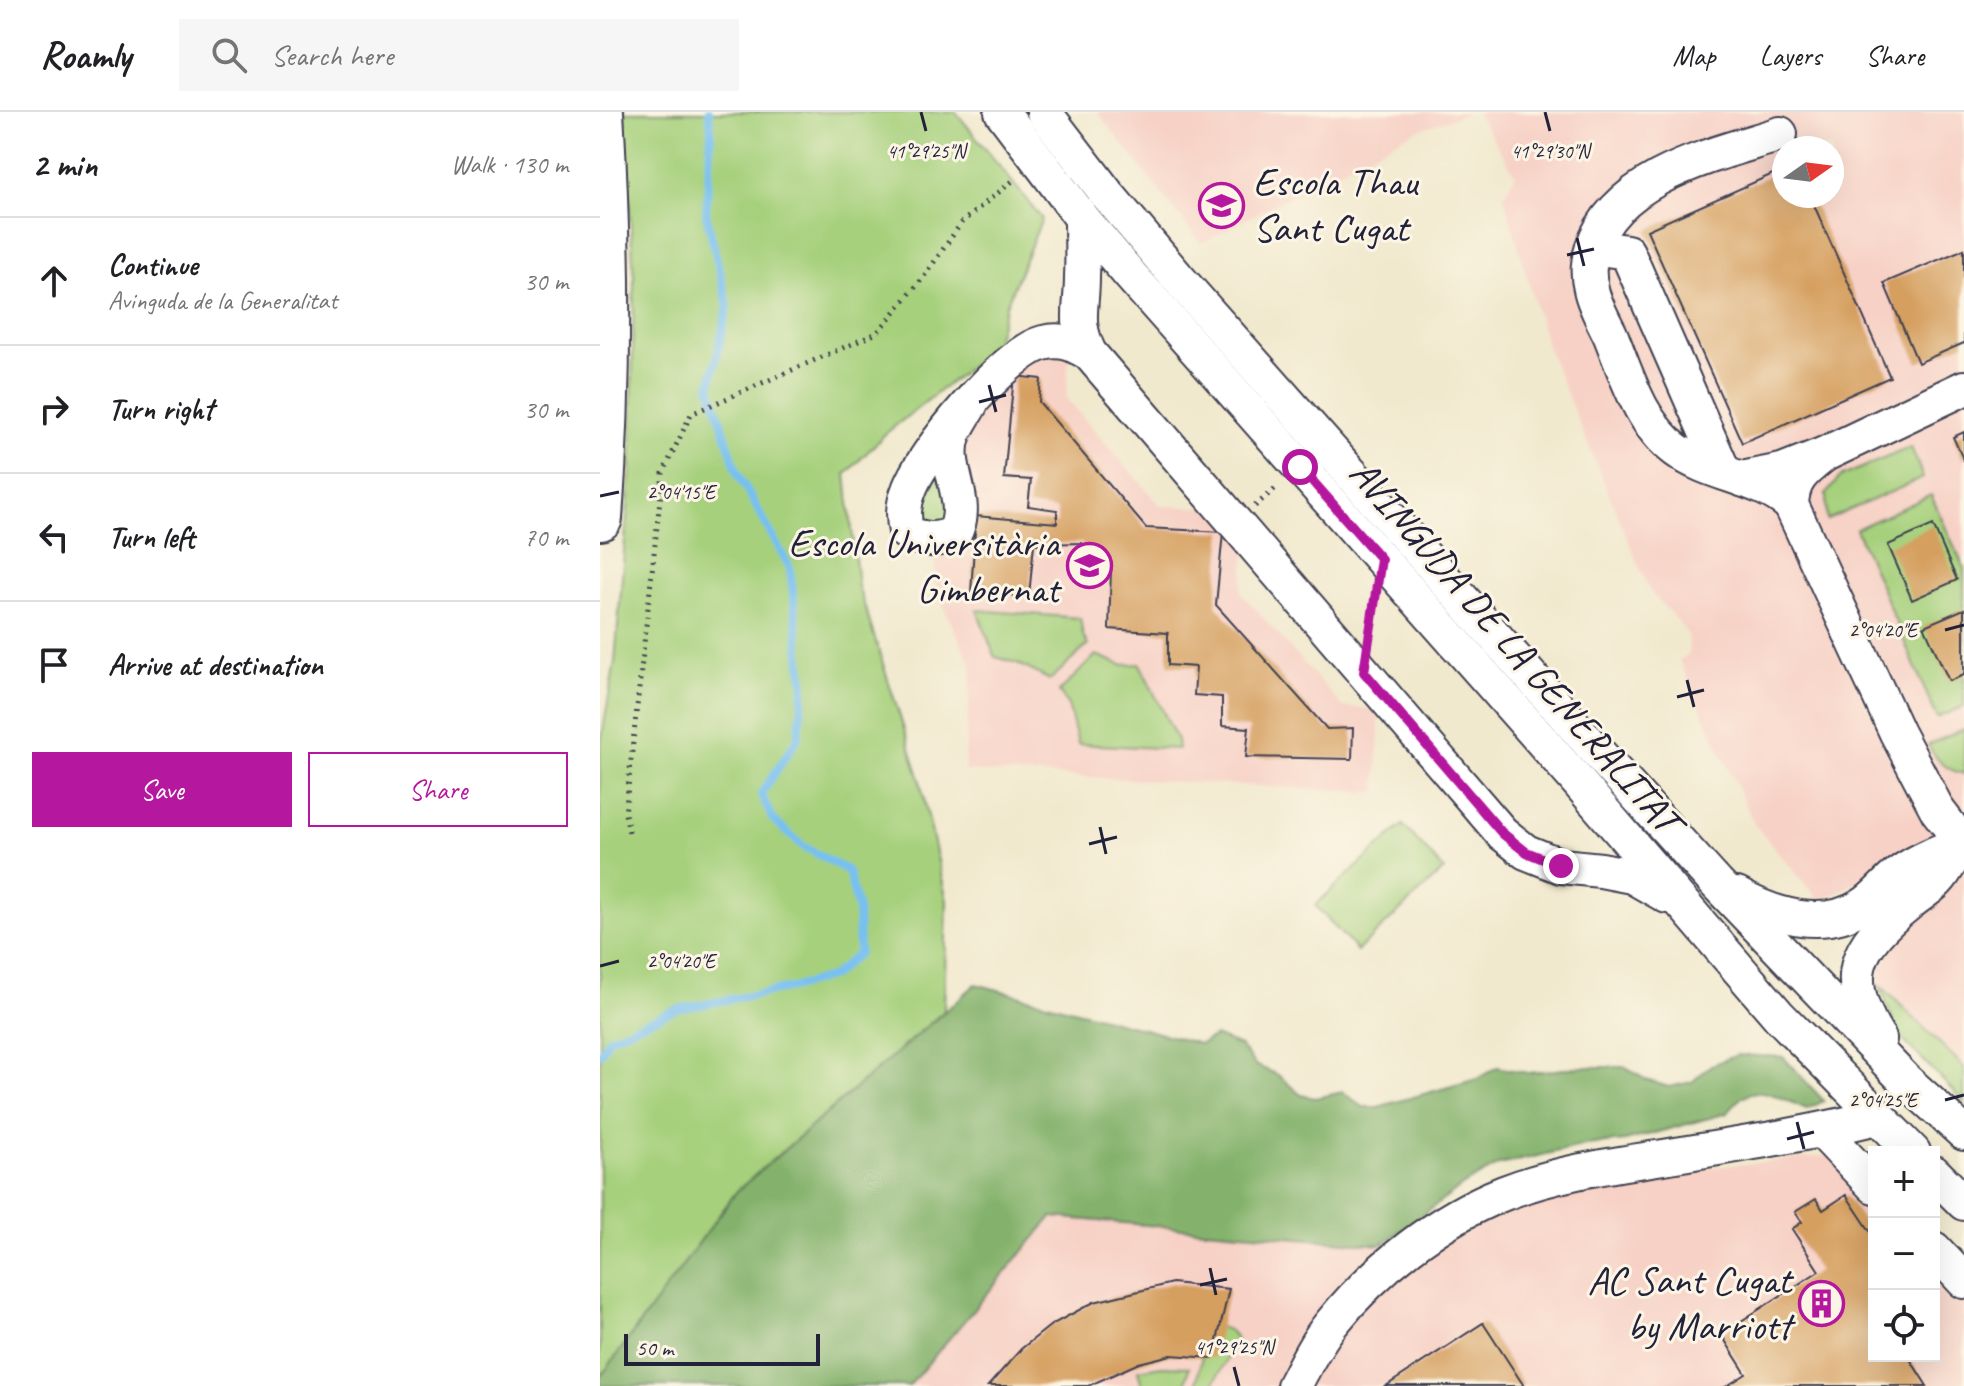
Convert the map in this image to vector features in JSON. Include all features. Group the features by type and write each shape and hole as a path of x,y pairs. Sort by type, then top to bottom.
{"highway":[{"path":"600,518 607,422 609,320 601,112"}],"street":[{"name":"AVINGUDA DE LA GENERALITAT","path":"1002,112 1082,218 1564,765 1779,1016 1907,1146"},
{"name":"AVINGUDA DE LA GENERALITAT","path":"1044,112 1107,194 1177,277 1600,755 1717,884 1905,1080 1964,1133"},
{"path":"1780,134 1691,163 1630,193 1598,233 1588,263 1591,289 1637,398 1653,427 1674,449 1697,463 1780,495 1791,505 1897,733 1938,811 1963,843"},
{"path":"1082,218 1082,281 1078,314 1080,334 1089,353 1502,833 1526,852 1561,866 1632,876 1657,888 1684,907"},
{"path":"1593,247 1627,252 1733,476"},
{"path":"971,403 1026,350 1042,343 1061,340 1089,353"},
{"path":"1733,476 1782,471 1964,388"},
{"path":"1791,505 1792,488 1804,471 1825,454"},
{"path":"1717,884 1761,908 1820,920 1846,915 1864,905 1900,873 1925,858 1963,843"},
{"path":"1905,1080 1864,1014 1856,984 1858,961 1866,945 1883,925 1938,881 1963,843"},
{"path":"1294,1386 1329,1326 1389,1262 1467,1211 1503,1194 1546,1179 1591,1169 1822,1131 1877,1117"},
{"path":"1822,1131 1868,1180"},
{"path":"1940,1179 1964,1203"},
{"path":"1940,1255 1964,1281"}],"path":[{"path":"629,832 625,814 663,473 691,414 877,333 923,278 962,222 1015,179"},
{"path":"1235,523 1300,467"},
{"path":"1364,672 1381,559"}],"shaded area":[{"name":"Escola Thau Sant Cugat","path":"1097,112 1469,112 1415,131 1201,243"},
{"path":"1476,112 1964,112 1964,1067 1879,984 1881,967 1896,941 1916,918 1877,870 1836,894 1818,899 1754,824 1679,660 1689,654 1688,635 1650,592 1547,347 1504,196 1515,174"},
{"name":"Escola Universitària Gimbernat","path":"1026,350 1069,357 1066,398 1161,506 1251,509 1241,593 1343,707 1380,709 1376,792 964,771 972,666 936,591 935,541 951,457"},
{"path":"1834,1155 1868,1193 1868,1362 1940,1362 1940,1276 1964,1303 1964,1386 909,1386 1052,1217 1422,1248 1505,1203 1595,1179"}],"green space":[{"path":"624,112 956,112 1042,219 1006,305 994,348 885,434 846,474 858,586 919,776 947,901 944,1011 737,1191 600,1378 600,747 615,662 631,468 634,278"},
{"path":"1911,447 1923,478 1827,520 1826,494 1840,477"},
{"path":"940,461 951,523 921,527 917,505"},
{"path":"1931,495 1964,568 1964,706 1937,718 1856,529"},
{"path":"977,610 1080,618 1088,645 1050,680 1017,663 995,657"},
{"path":"1096,655 1122,665 1140,664 1177,740 1178,749 1078,744 1068,705 1059,692"},
{"path":"1964,729 1964,774 1943,764 1928,745"},
{"path":"1403,825 1444,870 1357,951 1315,905"},
{"path":"976,984 1200,1044 1215,1036 1240,1046 1255,1065 1278,1075 1301,1095 1315,1098 1343,1092 1363,1107 1378,1107 1477,1079 1497,1067 1528,1073 1582,1067 1626,1067 1646,1080 1669,1087 1692,1082 1711,1065 1737,1055 1783,1057 1824,1101 1807,1109 1774,1095 1755,1092 1737,1102 1728,1113 1625,1141 1585,1145 1499,1165 1465,1184 1381,1245 1052,1217 909,1386 600,1386 600,1378 737,1191"},
{"path":"1879,984 1964,1067 1964,1102 1899,1036"},
{"path":"1208,1324 1230,1331 1236,1342 1212,1386 1196,1386"},
{"path":"1161,1366 1189,1367 1185,1386 1142,1386 1138,1370"}],"building":[{"path":"1772,174 1772,208 1815,208 1890,377 1742,443 1647,230"},
{"path":"1964,249 1964,343 1918,363 1884,283"},
{"path":"1014,376 1041,379 1039,402 1146,528 1223,532 1216,605 1327,729 1353,728 1352,759 1246,757 1249,728 1222,726 1222,697 1194,695 1196,667 1168,665 1168,633 1109,629 1111,571 1081,568 1082,543 1034,544 1029,596 971,593 976,516 1057,523 1057,510 1028,506 1031,480 1004,478"},
{"path":"1964,432 1964,461 1953,437"},
{"path":"1933,525 1957,580 1912,600 1888,545"},
{"path":"1964,609 1964,675 1949,681 1924,626"},
{"name":"AC Sant Cugat by Marriott","path":"1846,1195 1868,1228 1868,1362 1912,1362 1927,1386 1727,1386 1746,1374 1721,1334 1819,1271 1792,1229 1802,1222 1795,1212 1816,1199 1823,1210"},
{"path":"1172,1283 1229,1289 1213,1358 1171,1355 1139,1363 1088,1386 988,1386 1021,1349 1051,1325 1094,1302"},
{"path":"1483,1323 1524,1386 1386,1386"}],"waterway":[{"path":"600,1054 609,1038 677,1009 792,988 833,976 859,953 858,910 848,871 803,846 773,820 761,794 798,738 804,688 790,568 738,474 710,387 728,306 706,214 711,131 709,112"}],"place":[{"name":"Escola Thau Sant Cugat","path":"1222,205"},
{"name":"Escola Universitària Gimbernat","path":"1090,566"},
{"name":"AC Sant Cugat by Marriott","path":"1822,1303"}],"route":[{"path":"1300,467 1381,559 1364,672 1502,833 1526,852 1561,866"}]}
